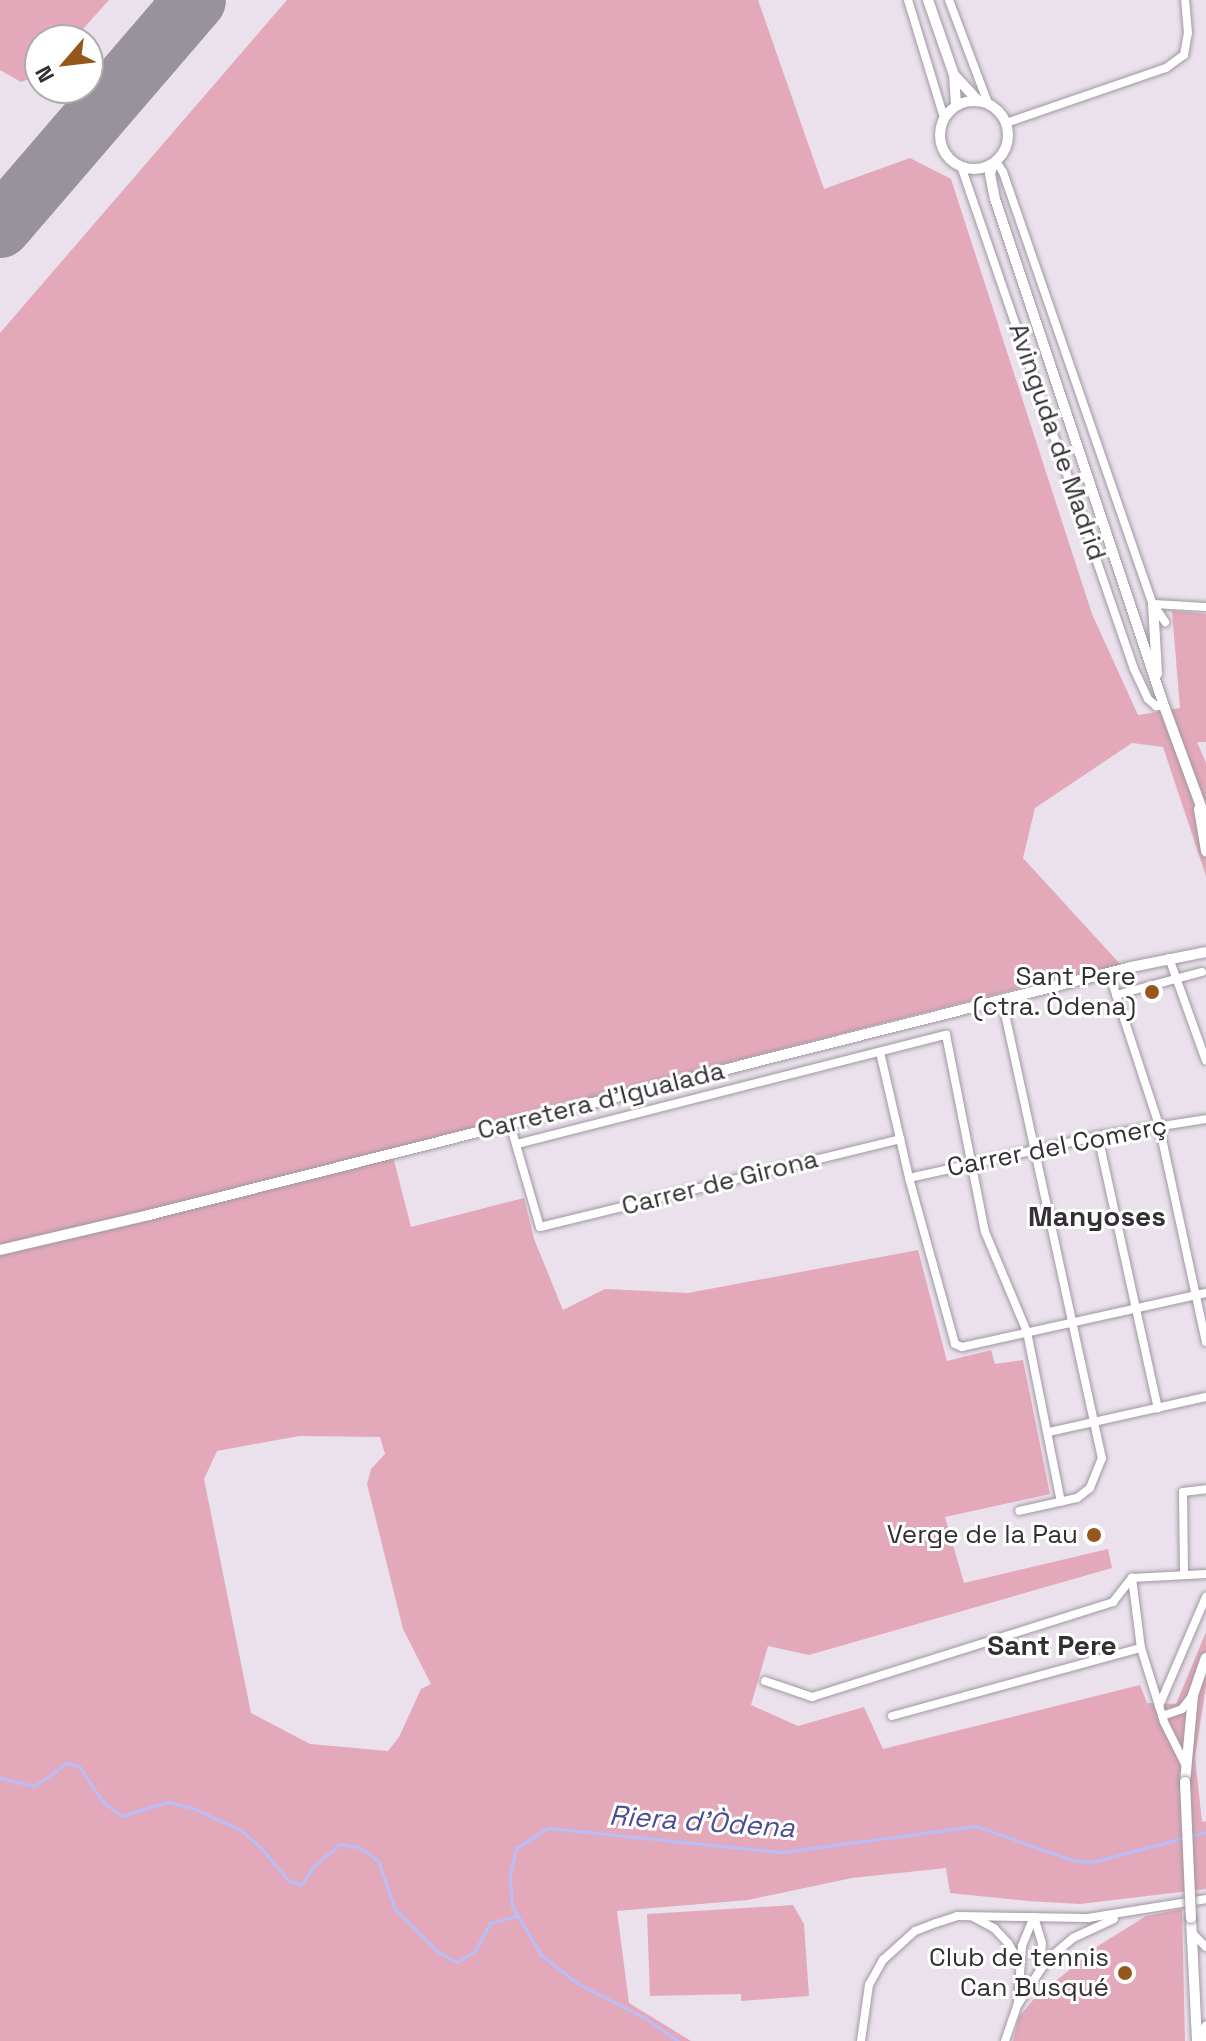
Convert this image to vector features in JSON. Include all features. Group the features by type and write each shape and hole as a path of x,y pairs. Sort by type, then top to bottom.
{"street":[{"path":"908,0 944,118"},
{"path":"928,0 954,75 956,105"},
{"path":"949,0 982,102"},
{"path":"1006,123 1166,68 1184,55 1188,33 1185,0"},
{"path":"954,75 982,102 999,111 1006,123 1006,148 994,163 973,169 961,166 942,146 940,129 944,118 956,105 982,102"},
{"name":"Avinguda de Madrid","path":"1165,622 1153,604 1003,172 994,163 990,174 995,199 1164,706 1206,820"},
{"name":"Avinguda de Madrid","path":"961,166 1134,669 1148,699 1156,706 1164,706"},
{"name":"Avinguda de Madrid","path":"973,169 995,199"},
{"path":"1158,688 1153,604 1206,607"},
{"path":"1198,800 1206,851"},
{"name":"Carretera d'Igualada","path":"0,1250 1205,951"},
{"path":"1169,958 1206,1061"},
{"path":"1116,995 1202,972"},
{"path":"1109,973 1159,1125 1206,1342"},
{"path":"1002,1000 1102,1458 1090,1488 1077,1498 1019,1511"},
{"path":"510,1124 517,1144 946,1035 985,1232 1027,1332 1061,1502"},
{"path":"880,1052 909,1178 955,1344 962,1347 1206,1293"},
{"name":"Carrer del Comerç","path":"909,1178 1098,1136 1206,1119"},
{"path":"1098,1136 1158,1408"},
{"name":"Carrer de Girona","path":"517,1144 540,1227 900,1139"},
{"path":"1049,1432 1206,1397"},
{"path":"1184,1573 1183,1492 1206,1489"},
{"path":"765,1681 812,1697 1113,1602 1132,1578 1206,1574"},
{"path":"1132,1578 1141,1648 1162,1716 1185,1764"},
{"path":"1159,1706 1206,1597"},
{"path":"892,1716 1141,1648"},
{"path":"1200,2041 1191,1932 1185,1764 1193,1695 1206,1658"},
{"path":"1162,1716 1182,1709 1193,1695"},
{"path":"861,2041 869,1985 897,1944 936,1923 957,1916 1123,1915 1206,1899"},
{"path":"1005,2041 1018,2004 1040,1969 1073,1938 1123,1915"},
{"path":"971,1916 994,1928 1008,1943 1020,1967"},
{"path":"1018,2004 1022,1946 1034,1917"},
{"path":"1034,1917 1042,1943 1040,1969"},
{"path":"1191,1932 1206,1947"},
{"path":"1200,2041 1206,2027"}],"shaded area":[{"path":"0,0 109,0 87,24 24,24 24,81 0,70"},
{"path":"287,0 758,0 824,189 910,158 951,179 1092,614 1138,715 1180,708 1172,611 1206,614 1206,742 1197,742 1206,763 1206,876 1163,747 1132,743 1035,808 1023,858 1121,965 1047,981 391,1149 411,1227 524,1198 534,1239 563,1310 605,1289 688,1293 918,1250 947,1361 991,1350 995,1364 1023,1360 1050,1494 945,1517 964,1583 1108,1549 1112,1568 809,1655 768,1646 751,1705 798,1726 864,1707 883,1749 1140,1685 1147,1703 1176,1704 1206,1632 1206,1686 1195,1757 1202,1822 1206,1821 1206,1889 1080,1904 1028,1901 950,1893 946,1868 852,1878 748,1900 617,1911 629,2003 691,2041 0,2041 0,333","holes":["299,1436 380,1437 385,1454 371,1469 367,1484 403,1629 431,1684 421,1689 399,1737 388,1751 310,1744 251,1713 204,1479 217,1451"]},
{"path":"793,1905 804,1924 809,1996 741,2001 741,1994 650,1996 647,1914"},
{"name":"Club de tennis Can Busqué","path":"1182,1909 1185,2041 1013,2041 1019,2017 1033,2000 1098,1946 1146,1916"}],"waterway":[{"path":"0,1778 34,1786 67,1763 79,1766 103,1802 122,1816 167,1802 193,1808 242,1831 288,1880 301,1885 314,1866 340,1844 359,1847 378,1861 395,1909 438,1952 457,1962 475,1951 490,1923 516,1916"},
{"name":"Riera d'Òdena","path":"678,2041 645,2018 577,1983 541,1955 512,1906 510,1874 516,1848 548,1828 782,1852 976,1826 1072,1860 1092,1862 1183,1838"},
{"name":"Riera d'Òdena","path":"1191,1836 1206,1832"}],"runway":[{"path":"0,227 195,0"}],"place":[{"name":"Sant Pere (ctra. Òdena)","path":"1152,992"},
{"name":"Verge de la Pau","path":"1094,1535"},
{"name":"Club de tennis Can Busqué","path":"1125,1973"}],"district":[{"name":"Manyoses","path":"1097,1216"},
{"name":"Sant Pere","path":"1052,1645"}]}
